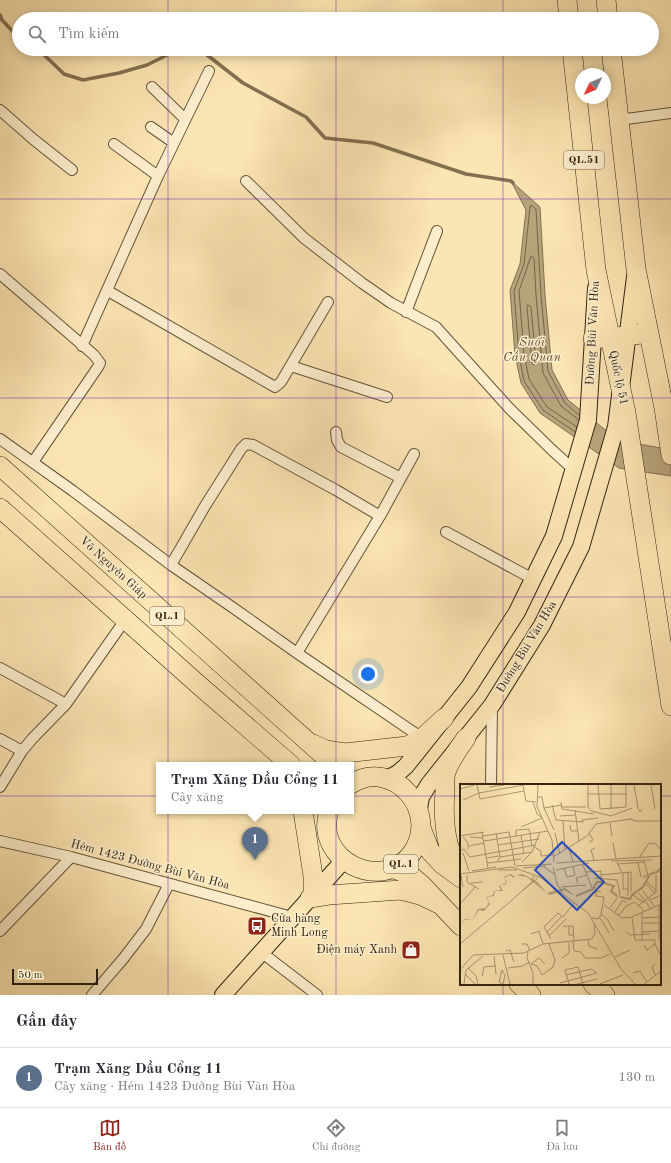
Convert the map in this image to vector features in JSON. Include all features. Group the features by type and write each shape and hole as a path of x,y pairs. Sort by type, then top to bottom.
{"highway":[{"path":"567,0 568,12"},
{"path":"606,0 607,12"},
{"name":"Quốc lộ 51","path":"573,56 596,270 621,389 621,420 638,491 671,706"},
{"path":"612,56 636,270 664,408 671,455"},
{"path":"610,337 648,333"},
{"name":"Võ Nguyên Giáp","path":"0,466 330,762"},
{"name":"QL.1","path":"0,508 288,762"},
{"path":"308,743 326,750 345,752 407,746 422,738 444,718"},
{"path":"460,870 448,844 444,809 446,773 451,761 466,738"},
{"name":"QL.1","path":"355,779 371,777 387,779 402,786 412,796 419,809 421,828 430,851 442,864 460,877"},
{"path":"303,814 313,876 311,897 401,890 420,894 441,905"},
{"name":"QL.1","path":"327,814 328,833 333,848 344,860 357,868 372,872 387,870 401,863 412,853 419,839 421,828"},
{"name":"QL.1","path":"391,868 409,874 422,885 460,925"},
{"path":"520,985 531,995"},
{"path":"594,985 605,995"}],"main road":[{"name":"Đường Bùi Văn Hòa","path":"575,465 610,337 636,270"},
{"name":"Đường Bùi Văn Hòa","path":"419,809 421,797 429,784 492,705 542,625 581,546 621,420"},
{"path":"387,779 398,773 406,766 469,687 516,612 554,536 575,465"},
{"path":"223,995 344,860"}],"street":[{"path":"82,346 108,291 158,176 209,71"},
{"path":"152,87 185,118"},
{"path":"0,110 72,170"},
{"path":"619,120 671,113"},
{"path":"151,127 174,143"},
{"path":"114,144 158,176"},
{"path":"246,181 304,238 362,283 406,312 440,330 510,408 552,450 575,465"},
{"path":"406,312 437,231"},
{"path":"0,274 97,358 100,363 33,462"},
{"path":"108,291 275,388 281,382 291,366 328,302"},
{"path":"291,366 387,397"},
{"path":"336,432 338,444 345,450 401,478"},
{"path":"0,438 171,565 297,654 422,738"},
{"path":"171,565 241,448 246,444 253,445 336,490 380,516"},
{"path":"297,654 380,516 414,454"},
{"path":"446,532 533,579"},
{"path":"0,787 22,751 66,704 125,620"},
{"path":"0,668 66,704"},
{"path":"491,784 492,705"},
{"path":"0,739 22,751"},
{"name":"Hẻm 1423 Đường Bùi Văn Hòa","path":"0,841 72,857 292,917"},
{"path":"0,931 72,857"},
{"path":"92,995 146,929 169,884"},
{"path":"261,952 317,995"}],"water":[{"name":"Suối Cầu Quan","path":"511,181 540,207 545,295 552,370 568,400 618,440 671,450 671,476 619,468 540,413 521,383 515,355 510,290 520,264 526,210"}],"waterway":[{"name":"Suối Cầu Quan","path":"0,15 2,20 12,31"},
{"name":"Suối Cầu Quan","path":"45,56 64,74 83,80 119,73 147,65 165,56"},
{"name":"Suối Cầu Quan","path":"208,56 243,83 306,117 325,138 373,143 466,174 511,181 513,183"}],"place":[{"name":"Trạm Xăng Dầu Cổng 11","path":"255,860"},
{"name":"Cửa hàng Minh Long","path":"257,926"},
{"name":"Điện máy Xanh","path":"411,950"}]}
